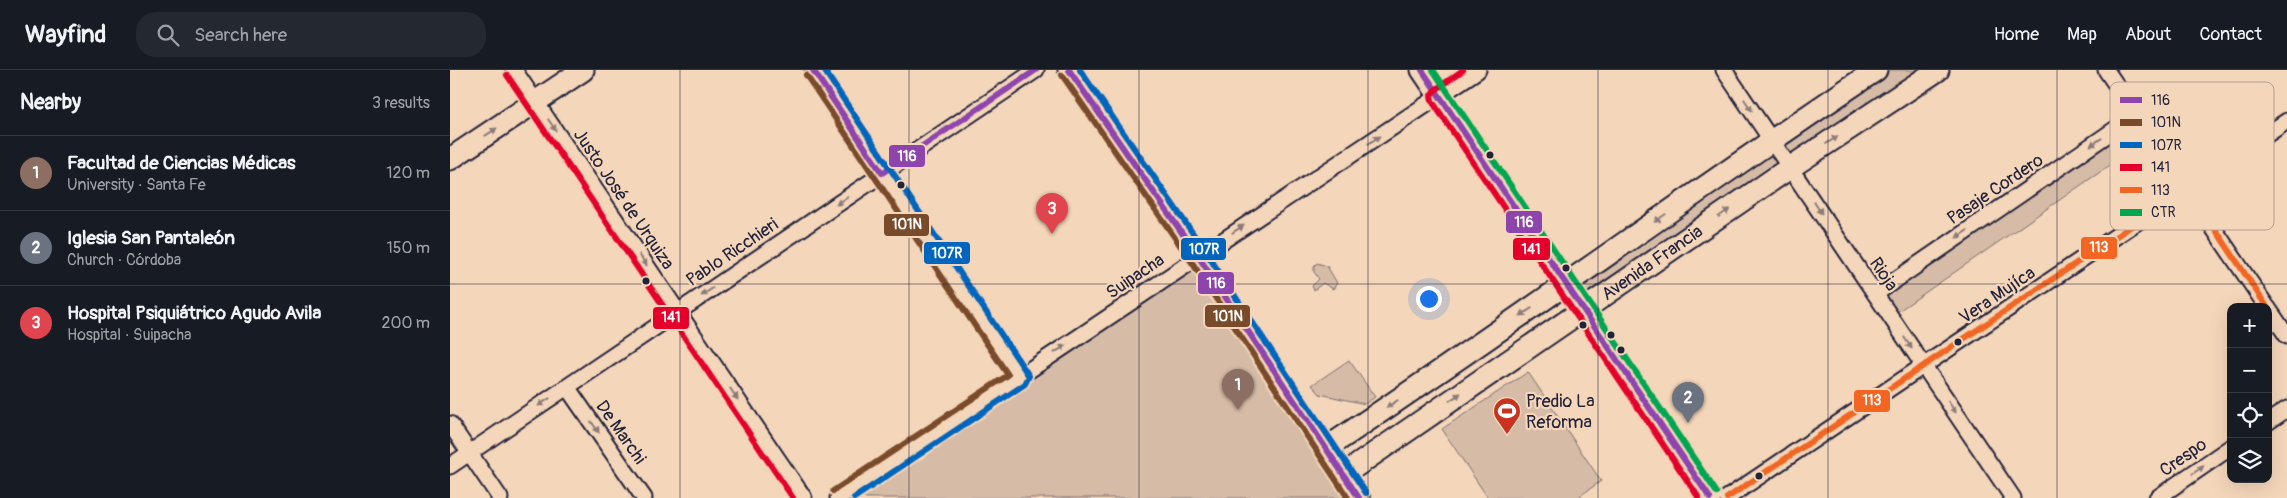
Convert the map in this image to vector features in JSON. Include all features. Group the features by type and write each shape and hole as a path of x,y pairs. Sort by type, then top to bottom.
{"main road":[{"path":"450,158 583,70"},
{"path":"1069,70 1198,256 1359,498"},
{"path":"1422,70 1710,498"},
{"name":"Avenida Francia","path":"1325,449 1566,284 1772,139 1876,70"},
{"name":"Avenida Francia","path":"1343,474 1791,167 1938,70"}],"street":[{"name":"Justo José de Urquiza","path":"514,70 804,498"},
{"path":"813,70 1020,377"},
{"name":"Pablo Ricchieri","path":"450,466 1036,70"},
{"name":"Suipacha","path":"838,498 1478,70"},
{"name":"Rioja","path":"1724,70 2013,498"},
{"path":"2106,70 2114,82"},
{"name":"Vera Mujíca","path":"2274,129 2287,120"},
{"name":"Pasaje Cordero","path":"1875,294 2110,133"},
{"name":"Vera Mujíca","path":"1727,498 2126,230"},
{"path":"2216,230 2265,303"},
{"path":"2272,314 2287,336"},
{"name":"De Marchi","path":"567,387 644,498"},
{"path":"2272,419 2287,409"},
{"path":"450,424 500,498"},
{"name":"Crespo","path":"2164,496 2227,451"}],"shaded area":[{"path":"1876,70 1938,70 1583,310 1566,284"},
{"path":"2110,139 2110,165 1897,312 1886,295"},
{"path":"1198,256 1359,498 838,498"},
{"path":"1317,263 1327,266 1337,283 1333,289 1323,283 1314,290 1312,286 1319,279 1314,272 1314,266"},
{"path":"1349,360 1375,397 1365,404 1320,394 1312,385"},
{"name":"Predio La Reforma","path":"1528,372 1601,481 1577,498 1488,498 1442,429"}],"transit line":[{"name":"116","path":"813,70 882,173 1036,70"},
{"name":"107R","path":"824,70 1029,376 1025,384 854,498"},
{"name":"116","path":"1069,70 1198,256 1359,498"},
{"name":"107R","path":"1080,70 1205,251 1366,493"},
{"name":"116","path":"1422,70 1710,498"},
{"name":"CTR","path":"1433,70 1717,493"},
{"name":"141","path":"1463,70 1434,91 1431,95 1432,101 1699,498"},
{"name":"141","path":"507,75 793,498"},
{"name":"101N","path":"806,75 1008,375 833,491"},
{"name":"101N","path":"1062,75 1191,261 1348,498"},
{"name":"113","path":"1727,498 2126,230"},
{"name":"113","path":"2216,230 2264,303"}],"place":[{"name":"Hospital Psiquiátrico Agudo Avila","path":"1052,234"},
{"name":"Facultad de Ciencias Médicas","path":"1238,410"},
{"name":"Iglesia San Pantaleón","path":"1688,423"},
{"name":"Predio La Reforma","path":"1507,435"}]}
